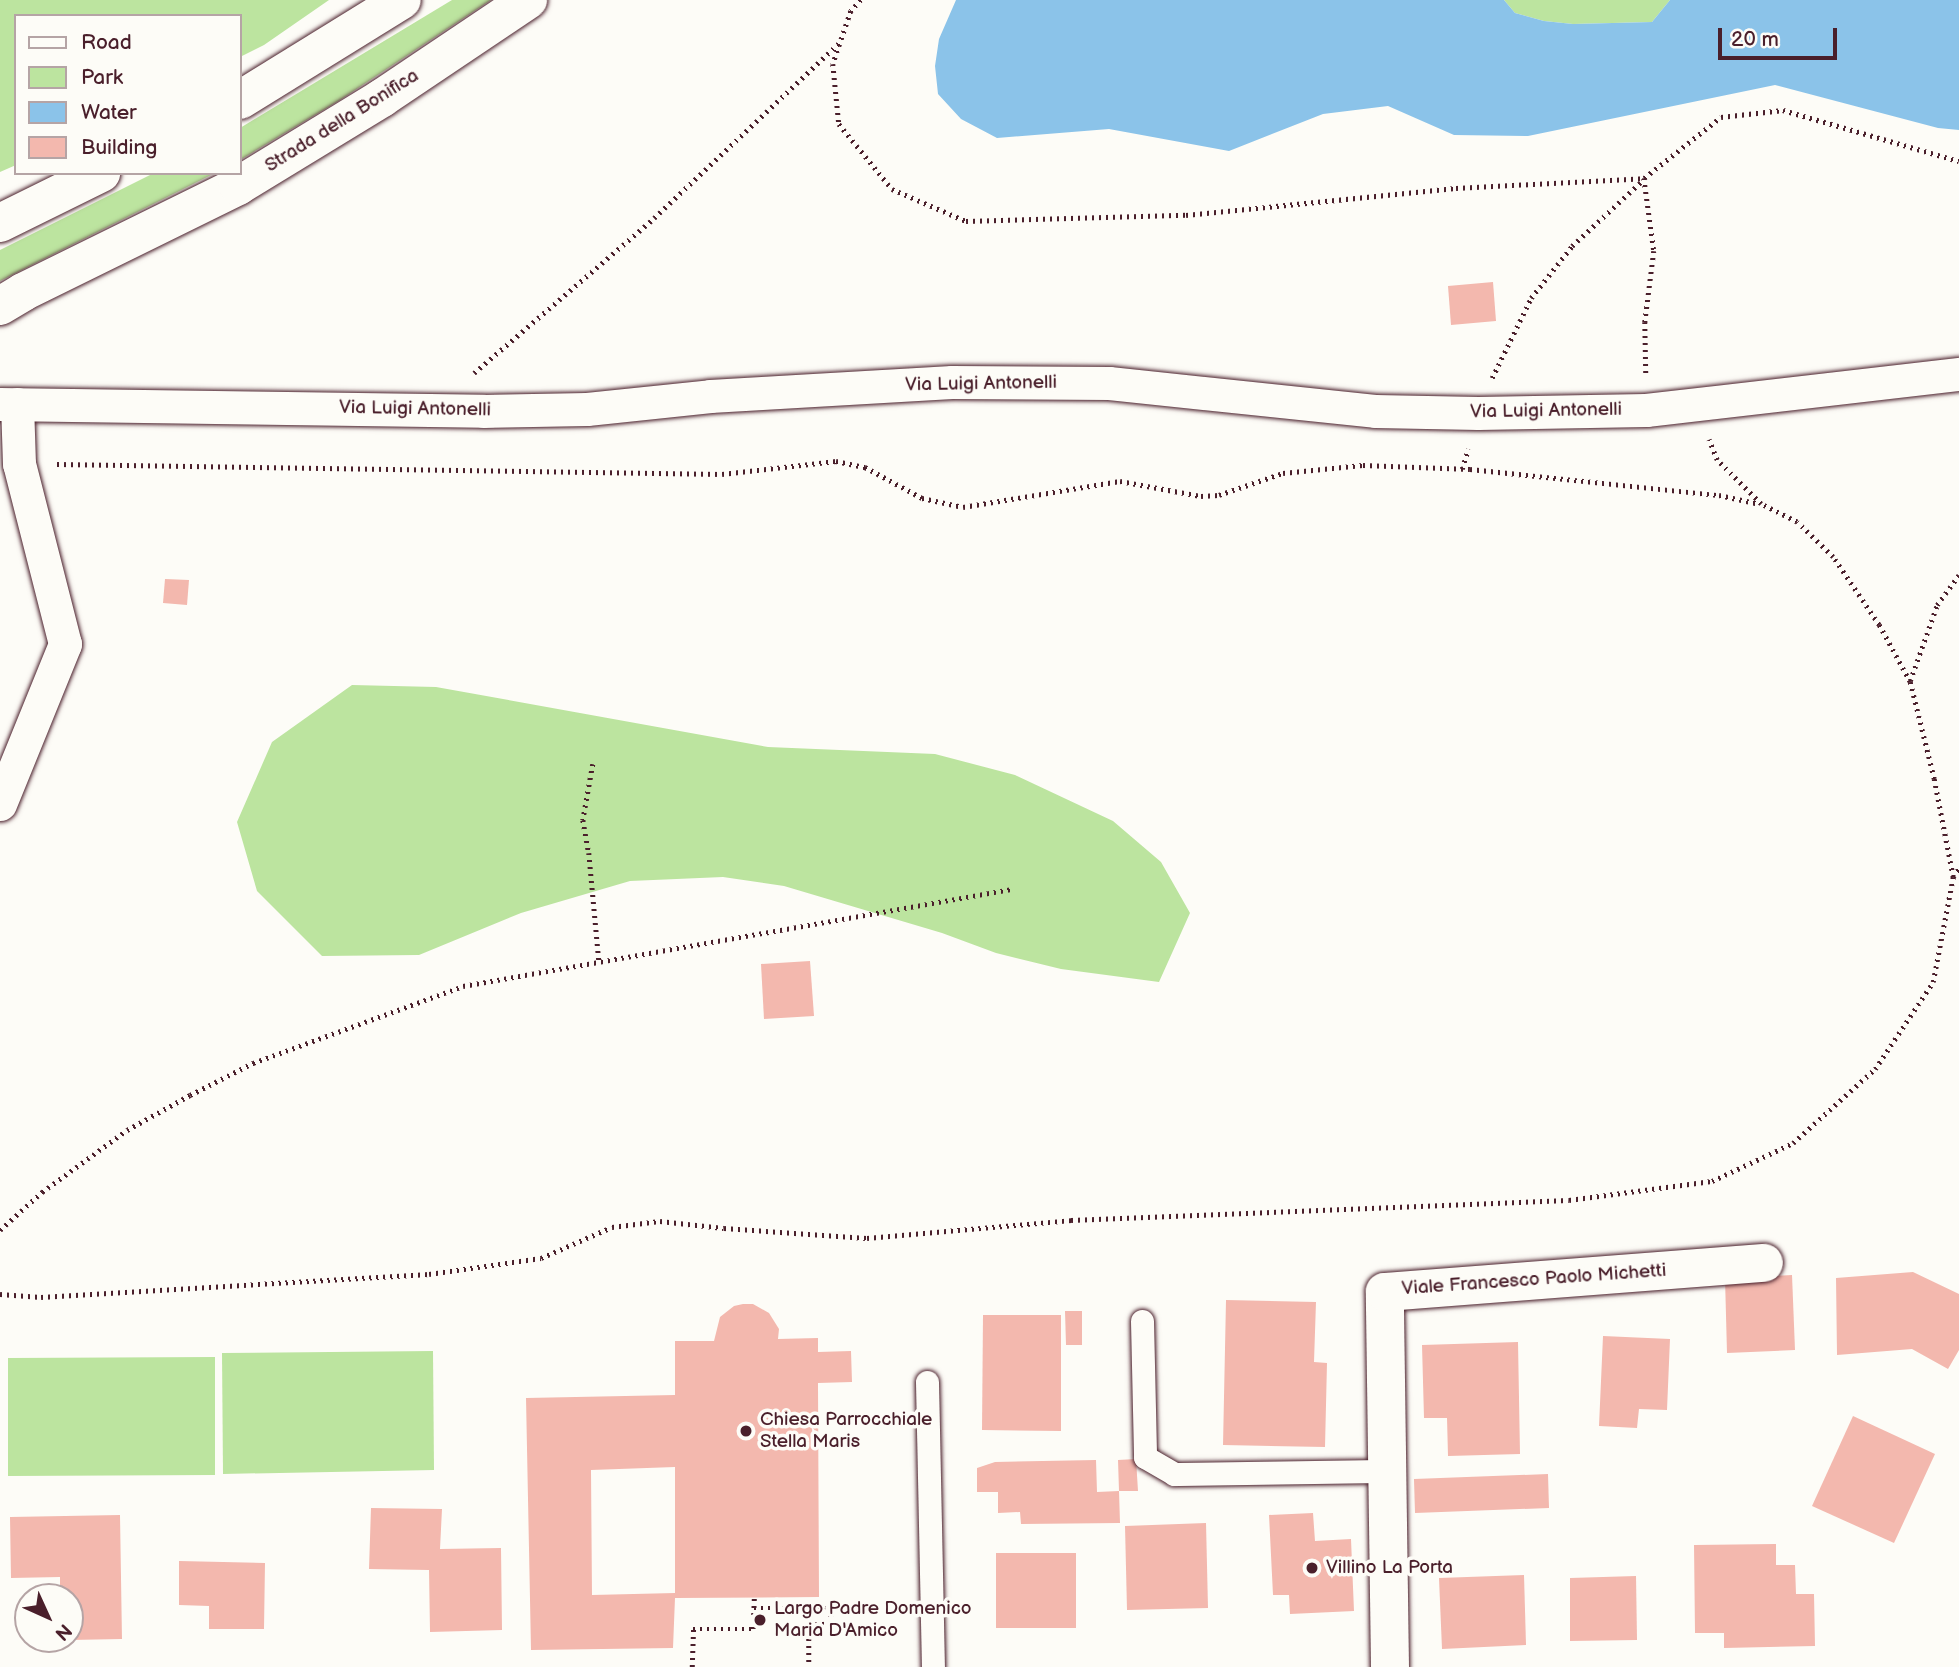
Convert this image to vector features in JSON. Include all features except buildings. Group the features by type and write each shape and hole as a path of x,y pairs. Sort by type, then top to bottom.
{"main road":[{"path":"242,99 402,0"},
{"name":"Strada della Bonifica","path":"0,306 35,286 238,186 382,98 528,0"},
{"path":"0,223 97,175"},
{"name":"Viale Francesco Paolo Michetti","path":"1390,1667 1385,1292 1764,1263"}],"street":[{"name":"Via Luigi Antonelli","path":"9,404 432,410 587,409 710,396 952,382 1110,383 1375,411 1478,413 1646,410 1959,374"},
{"path":"0,804 65,644 19,464 9,404"}],"lane":[{"path":"1142,1321 1145,1457 1174,1474 1387,1471"},
{"path":"928,1382 933,1667"}],"path":[{"path":"861,0 851,11 833,64 839,124 892,189 966,221 1186,215 1456,188 1644,178"},
{"path":"432,410 654,218 841,40"},
{"path":"1462,469 1478,413 1504,348 1531,298 1572,246 1644,178 1721,117 1783,110 1959,161"},
{"path":"1644,178 1654,251 1645,322 1646,410"},
{"path":"1693,404 1717,460 1761,504"},
{"path":"0,1294 41,1297 429,1274 541,1258 612,1227 660,1220 724,1228 867,1238 1071,1220 1569,1200 1712,1181 1793,1143 1875,1069 1933,982 1953,877 1934,779 1910,682 1879,625 1832,557 1797,522 1761,504 1706,493 1462,469 1332,467 1283,473 1219,495 1201,496 1120,481 963,507 922,498 865,467 835,461 722,474 19,464"},
{"path":"1910,682 1937,606 1959,575"},
{"path":"593,764 583,820 589,853 599,961"},
{"path":"1953,877 1959,868"},
{"path":"0,1230 42,1192 127,1130 253,1063 463,986 1012,889"},
{"path":"692,1667 693,1629 753,1629 754,1598"},
{"path":"754,1608 831,1608 831,1624 809,1625 809,1667"}],"green space":[{"path":"0,0 329,0 264,45 242,56 242,14 14,14 14,166 0,172"},
{"path":"452,0 491,0 340,100 242,159 242,127"},
{"path":"1504,0 1670,0 1652,22 1573,24 1544,21 1515,13"},
{"path":"150,175 211,175 0,281 0,250"},
{"path":"352,685 436,687 768,747 935,754 1015,775 1113,821 1161,862 1190,913 1159,982 1061,969 996,953 942,933 784,886 723,877 630,881 521,913 419,955 322,956 257,891 237,822 272,742"},
{"path":"433,1351 434,1470 223,1474 222,1353"},
{"path":"215,1357 215,1475 8,1476 8,1358"}],"water":[{"path":"956,0 1504,0 1515,13 1544,21 1573,24 1652,22 1670,0 1959,0 1959,130 1938,128 1775,85 1528,136 1454,135 1388,106 1323,114 1229,151 1109,129 997,138 961,119 938,94 935,66 939,39"}],"place":[{"name":"Chiesa Parrocchiale Stella Maris","path":"746,1431"},
{"name":"Villino La Porta","path":"1312,1568"},
{"name":"Largo Padre Domenico Maria D'Amico","path":"760,1620"}]}
